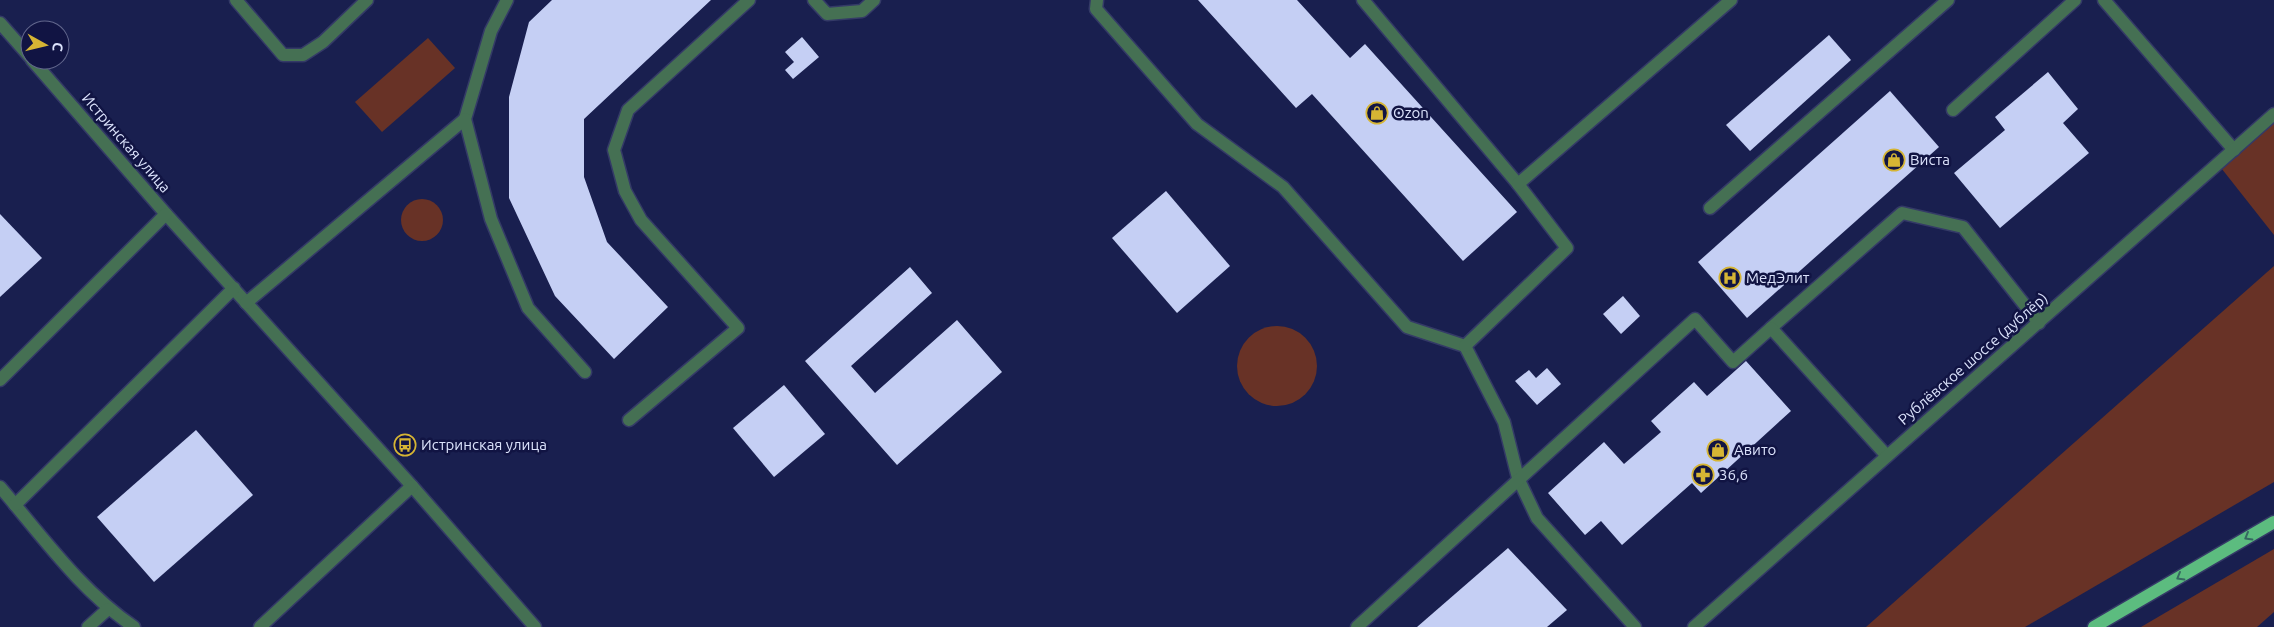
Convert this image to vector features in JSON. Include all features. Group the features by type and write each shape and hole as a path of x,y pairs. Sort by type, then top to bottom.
{"main road":[{"path":"2094,627 2274,522"}],"street":[{"path":"236,0 283,55 303,55 323,42 367,0"},
{"path":"507,0 491,31 465,119 491,219 528,308 585,372"},
{"path":"629,420 738,328 641,220 625,191 614,150 628,110 748,0"},
{"path":"814,0 827,14 862,11 874,0"},
{"path":"1097,0 1096,9 1196,124 1283,188 1407,327 1465,346 1504,422 1518,478 1537,518 1635,627"},
{"path":"1363,0 1518,184 1567,248 1465,346"},
{"path":"1518,184 1731,0"},
{"path":"1710,208 1948,0"},
{"path":"1953,110 2076,0"},
{"path":"2104,0 2234,150"},
{"name":"Истринская улица","path":"0,23 20,46"},
{"name":"Истринская улица","path":"41,70 166,214 412,486 535,627"},
{"name":"Рублёвское шоссе (дублёр)","path":"1694,627 2274,114"},
{"path":"246,302 465,119"},
{"path":"1357,627 1480,516 1518,478 1695,320 1733,362 1902,212 1963,226 2039,323"},
{"path":"0,380 166,214"},
{"path":"15,504 234,288"},
{"path":"1772,328 1887,456"},
{"path":"260,627 412,486"},
{"path":"0,487 90,592 108,609 134,627"},
{"path":"88,627 108,609"}],"shaded area":[{"path":"428,38 455,68 382,132 355,102"},
{"path":"2274,116 2274,235 2218,164"},
{"path":"426,199 434,202 440,208 443,220 440,232 434,238 418,241 410,238 404,232 401,216 404,208 410,202"},
{"path":"2274,266 2274,482 2025,627 1866,627"},
{"path":"1269,326 1285,326 1306,337 1317,358 1317,374 1306,395 1285,406 1269,406 1255,400 1243,388 1237,374 1237,358 1243,344 1255,332"},
{"path":"2274,549 2274,612 2257,627 2141,627"}],"building":[{"path":"552,0 711,0 584,119 584,177 607,242 668,307 614,359 555,296 509,198 509,97 529,22"},
{"path":"1198,0 1297,0 1350,58 1365,44 1517,212 1463,261 1312,94 1296,108"},
{"path":"1829,35 1851,60 1750,151 1726,125"},
{"path":"802,37 819,57 793,79 785,70 794,62 785,52"},
{"path":"2048,72 2078,109 2063,123 2089,153 2000,228 1954,173 2005,130 1995,117"},
{"path":"1890,91 1939,147 1747,318 1698,262"},
{"path":"1166,191 1230,266 1177,313 1112,238"},
{"path":"0,214 42,258 0,297"},
{"path":"910,267 932,293 851,366 875,393 957,320 1002,372 897,465 805,361"},
{"path":"1623,296 1640,316 1621,334 1603,314"},
{"path":"1746,361 1791,411 1701,493 1692,483 1622,545 1601,521 1585,535 1548,493 1604,442 1624,464 1661,432 1651,421 1694,382 1707,396"},
{"path":"1547,368 1561,384 1537,405 1515,381 1529,370 1536,378"},
{"path":"784,385 825,434 774,477 733,428"},
{"path":"196,430 253,495 154,582 97,517"},
{"path":"1508,548 1567,610 1547,627 1417,627"}],"place":[{"name":"Ozon","path":"1377,113"},
{"name":"Виста","path":"1894,160"},
{"name":"МедЭлит","path":"1730,278"},
{"name":"Истринская улица","path":"405,445"},
{"name":"Авито","path":"1718,450"},
{"name":"36,6","path":"1703,475"}]}
